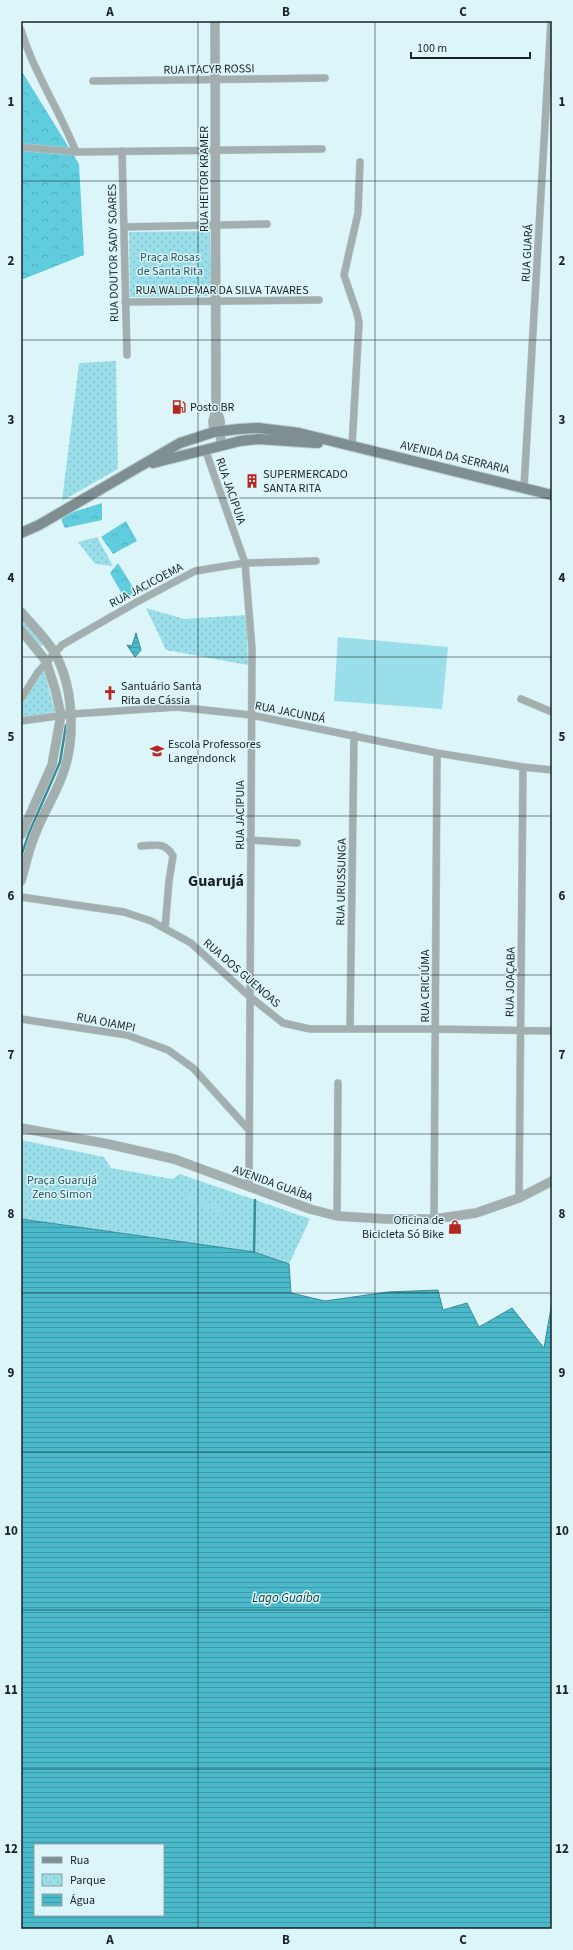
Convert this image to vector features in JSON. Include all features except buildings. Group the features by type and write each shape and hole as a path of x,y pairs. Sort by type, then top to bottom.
{"main road":[{"name":"AVENIDA DA SERRARIA","path":"21,533 39,525 180,442 217,432 258,428 299,433 552,494"},
{"name":"AVENIDA DA SERRARIA","path":"141,465 186,455 220,445 258,439 352,446"},
{"path":"180,442 181,450 186,455"}],"street":[{"name":"RUA HEITOR KRAMER","path":"215,21 216,410 220,420 217,432 220,445"},
{"name":"RUA GUARÁ","path":"524,487 551,21"},
{"path":"21,30 28,53 76,152"},
{"name":"RUA ITACYR ROSSI","path":"93,81 326,78"},
{"path":"21,147 76,152 322,149"},
{"name":"RUA DOUTOR SADY SOARES","path":"122,151 126,355"},
{"path":"352,446 359,323 344,275 358,213 360,162"},
{"path":"124,227 267,224"},
{"name":"RUA WALDEMAR DA SILVA TAVARES","path":"125,302 319,300"},
{"name":"RUA JACIPUIA","path":"205,449 244,563 252,649 249,1187"},
{"name":"RUA JACICOEMA","path":"21,699 46,661 55,654 62,645 135,603 195,571 244,563 316,561"},
{"path":"21,612 46,640 55,654 66,686 72,714 68,759 62,776 33,839 21,881"},
{"path":"21,630 46,661 61,715 52,765 21,835"},
{"path":"521,700 552,712"},
{"name":"RUA JACUNDÁ","path":"21,721 72,714 178,707 251,715 437,753 523,767 552,770"},
{"name":"RUA URUSSUNGA","path":"350,1029 354,735"},
{"name":"RUA CRICIÚMA","path":"434,1219 437,753"},
{"name":"RUA JOAÇABA","path":"519,1198 523,767"},
{"path":"250,840 297,843"},
{"path":"141,846 162,845 168,848 173,856 169,881 165,928"},
{"name":"RUA DOS GUENOAS","path":"21,896 124,912 151,921 192,943 249,996 283,1023 310,1029 552,1031"},
{"name":"RUA OIAMPI","path":"21,1019 127,1035 168,1050 192,1068 249,1130"},
{"path":"337,1216 338,1083"},
{"name":"AVENIDA GUAÍBA","path":"21,1128 108,1144 174,1159 310,1209 337,1216 387,1219 434,1219 476,1213 519,1198 552,1181"}],"green space":[{"path":"21,70 79,164 84,255 21,280"},
{"name":"Praça Rosas de Santa Rita","path":"210,231 212,296 130,297 129,232"},
{"path":"116,361 118,469 62,501 79,363"},
{"path":"102,503 102,520 65,528 61,516"},
{"path":"126,521 137,541 113,554 101,537"},
{"path":"97,537 113,566 95,564 78,542"},
{"path":"118,563 136,592 125,599 110,573"},
{"path":"146,608 184,619 246,615 248,665 166,650"},
{"path":"21,618 44,644 40,647 21,626"},
{"path":"338,637 448,647 442,709 334,701"},
{"path":"44,670 55,712 21,718 21,704"},
{"name":"Praça Guarujá Zeno Simon","path":"21,1140 104,1157 111,1168 172,1179 180,1174 310,1219 289,1264 254,1252 21,1219"},
{"path":"185,1194 223,1209 221,1214 183,1199"}],"water":[{"path":"136,633 141,650 135,657 127,645 132,646"},
{"name":"Lago Guaíba","path":"21,1219 254,1252 289,1264 291,1293 325,1301 388,1292 438,1290 443,1310 467,1303 479,1327 512,1308 544,1348 552,1302 552,1929 21,1929"}],"waterway":[{"path":"21,857 29,833 60,762 66,725"},
{"path":"254,1252 255,1200"}],"place":[{"name":"Posto BR","path":"179,407"},
{"name":"SUPERMERCADO SANTA RITA","path":"252,481"},
{"name":"Santuário Santa Rita de Cássia","path":"110,693"},
{"name":"Escola Professores Langendonck","path":"157,751"},
{"name":"Oficina de Bicicleta Só Bike","path":"455,1227"}],"district":[{"name":"Guarujá","path":"216,880"}]}
